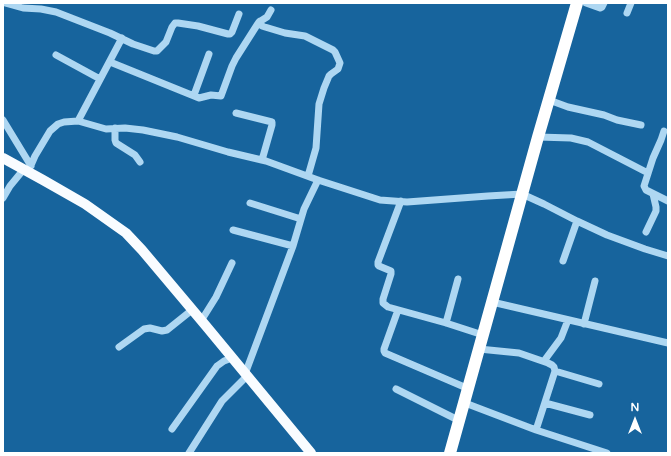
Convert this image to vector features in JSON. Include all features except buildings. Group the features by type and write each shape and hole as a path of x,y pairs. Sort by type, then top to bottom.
{"highway":[{"path":"450,453 577,3"}],"main road":[{"path":"3,158 28,169 85,204 126,233 142,250 232,358 308,452"}],"street":[{"path":"5,3 23,8 56,12 154,52 166,42 172,26 175,23 198,26 230,34 239,14"},
{"path":"586,3 600,8 604,3"},
{"path":"626,13 631,3"},
{"path":"110,62 194,96 201,98 211,95 220,96 236,58 257,25 260,21 267,17 271,10"},
{"path":"260,21 262,26 285,33 305,36 333,50 340,63 338,69 329,76 319,104 316,148 308,176"},
{"path":"78,121 122,38"},
{"path":"194,96 209,54"},
{"path":"56,55 100,79"},
{"path":"549,100 568,107 641,125"},
{"path":"236,113 272,122 262,160"},
{"path":"3,120 28,169"},
{"path":"3,198 10,186 28,169 50,131 58,124 78,121 106,129 125,128 143,130 177,137 262,160 375,199 386,201 402,202 522,194 607,235 668,256"},
{"path":"115,128 116,143 135,155 140,162"},
{"path":"664,131 644,186 646,190 668,200"},
{"path":"538,138 571,138 588,142 648,173"},
{"path":"189,453 222,402 246,375 293,246 301,218 318,180"},
{"path":"646,232 656,211 653,194"},
{"path":"402,202 378,265 391,271 383,303 388,307 483,335"},
{"path":"250,203 301,218"},
{"path":"563,261 577,221"},
{"path":"233,230 293,246"},
{"path":"201,321 216,297 232,262"},
{"path":"446,323 458,279"},
{"path":"584,324 595,281"},
{"path":"492,302 668,343"},
{"path":"119,347 144,329 150,328 162,331 167,330 192,310"},
{"path":"398,310 384,349 385,353 469,389"},
{"path":"544,361 560,338 568,320"},
{"path":"479,349 515,353 544,361 552,365 555,371 536,430"},
{"path":"172,429 218,366 224,361 232,358"},
{"path":"555,371 599,384"},
{"path":"396,389 460,421"},
{"path":"465,403 536,430 607,453"},
{"path":"545,403 590,415"}]}
